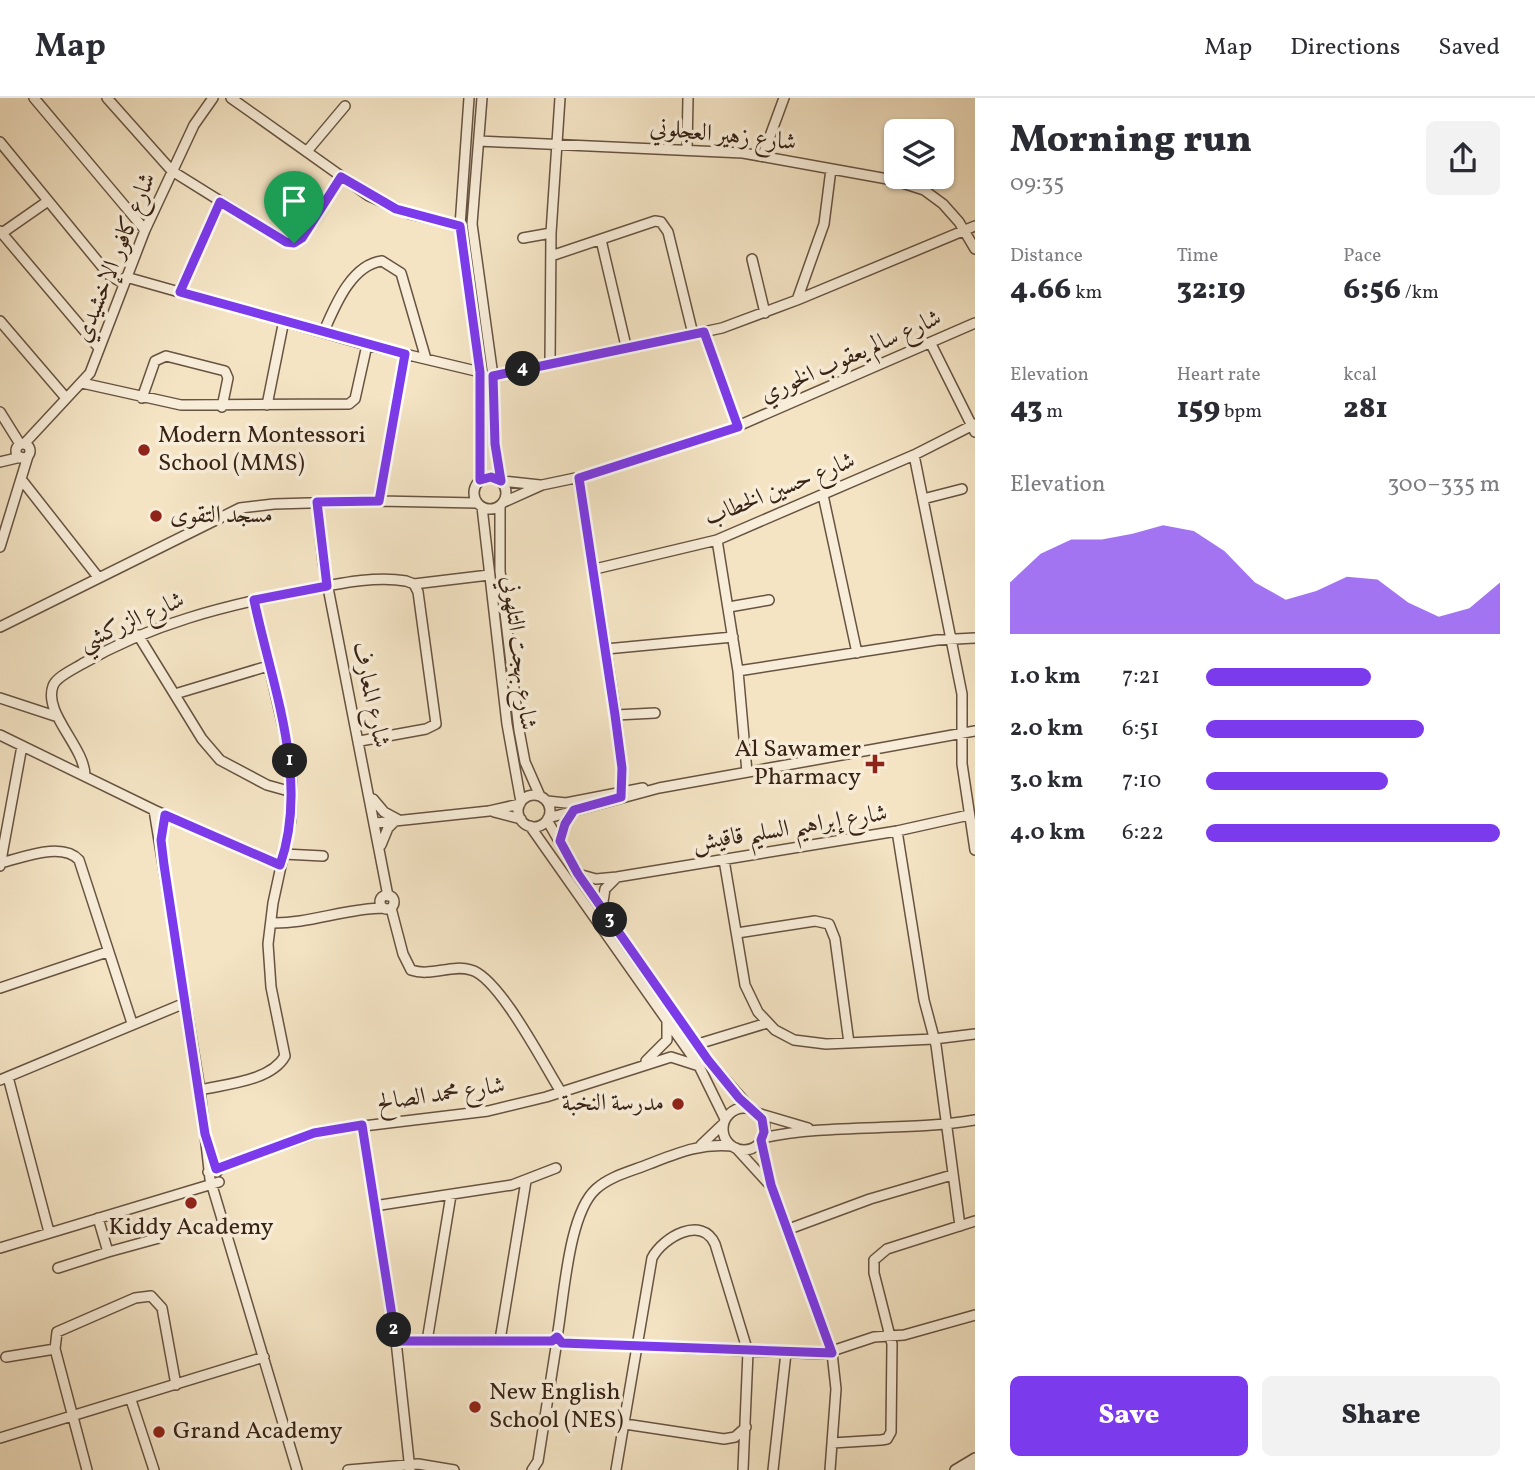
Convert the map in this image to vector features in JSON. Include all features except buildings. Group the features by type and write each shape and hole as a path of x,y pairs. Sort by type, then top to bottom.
{"street":[{"path":"34,98 145,230"},
{"path":"107,98 172,171 286,242 294,243 302,238 341,177"},
{"path":"196,98 202,109"},
{"name":"شارع كافور الإخشيدي","path":"23,450 90,373 145,230 202,109 214,98"},
{"path":"231,98 341,177 396,209 460,226"},
{"path":"469,98 460,226 480,372 480,480 474,491 479,505"},
{"path":"0,629 225,512 254,505 317,502 379,501 479,505 491,510 502,504 506,489 501,481 495,444 493,376 472,224 482,98"},
{"path":"550,363 551,233 560,98"},
{"path":"687,149 688,98"},
{"path":"763,155 784,98"},
{"path":"307,150 345,106"},
{"name":"شارع زهير العجلوني","path":"479,141 687,149 763,155 904,183 924,190 943,204 965,230 975,249"},
{"path":"0,142 109,275 284,320 367,345 480,372"},
{"path":"797,300 824,224 831,169"},
{"path":"48,201 1,232 99,348"},
{"path":"180,292 220,202"},
{"path":"551,256 655,221 662,222 668,232 693,334"},
{"path":"493,376 626,346 704,332 765,313 975,226"},
{"path":"523,238 551,233"},
{"path":"601,240 626,346"},
{"path":"752,259 765,313"},
{"path":"324,331 348,286 369,265 382,261 401,273 426,359"},
{"path":"267,405 284,320"},
{"path":"0,321 66,398"},
{"name":"شارع سالم يعقوب الخوري","path":"502,504 542,485 579,478 738,427 975,323"},
{"path":"704,332 738,427"},
{"path":"932,344 974,427"},
{"path":"82,383 181,405 222,407 353,402 367,345"},
{"path":"379,501 405,354"},
{"path":"142,398 155,361 166,356 225,371 228,378 222,407"},
{"path":"0,412 23,450 21,479 0,547"},
{"name":"شارع حسين الخطاب","path":"595,569 717,540 974,427"},
{"path":"0,461 23,450"},
{"path":"914,454 963,703 961,764 975,850"},
{"path":"480,480 491,477 501,481"},
{"path":"579,478 595,569 626,793"},
{"path":"21,479 98,577"},
{"name":"شارع سالم يعقوب الخوري","path":"501,481 542,485"},
{"path":"923,499 962,489"},
{"path":"823,495 857,653"},
{"name":"شارع المعارف","path":"317,502 327,586 381,848 385,896 393,899 388,908 403,954 411,970 426,973 464,968 485,976 504,999 561,1092"},
{"name":"شارع بهجت التلهوني","path":"502,504 500,571 519,730 525,762 543,799"},
{"name":"شارع بهجت التلهوني","path":"479,505 505,712 521,803"},
{"path":"717,540 738,671 747,772"},
{"name":"شارع الزركشي","path":"85,775 79,751 58,718 52,689 56,681 138,635 186,616 327,586 399,580 414,584 489,575"},
{"path":"360,741 426,729 436,724 420,601 414,584"},
{"path":"200,1090 260,1074 279,1064 285,1056 271,987 271,923 292,792 287,744 254,600"},
{"path":"729,607 769,600"},
{"path":"138,635 202,740 220,760 267,785 292,792"},
{"path":"606,649 733,637"},
{"path":"738,671 937,640 975,638"},
{"path":"175,694 268,666"},
{"path":"0,698 58,718"},
{"path":"615,715 655,713"},
{"path":"376,823 489,811 521,803 529,796 572,802 975,731"},
{"path":"0,735 154,810 280,865"},
{"path":"22,746 0,864 61,851 76,856 86,877 107,951 132,1023"},
{"path":"530,826 539,826 548,819 626,793"},
{"path":"370,795 384,812 397,819"},
{"path":"131,799 159,835"},
{"path":"543,799 548,819 578,874 721,1077 764,1125 761,1139 771,1185 832,1353 836,1378 830,1470"},
{"path":"521,803 521,819"},
{"path":"154,810 205,1134 218,1198 297,1470"},
{"path":"560,841 565,824 574,810"},
{"path":"489,811 521,819 530,826 699,1066 724,1122 724,1136 771,1185"},
{"path":"159,835 165,815"},
{"name":"شارع إبراهيم السليم قاقيش","path":"578,874 596,878 617,877 897,831 969,815"},
{"path":"381,848 385,834 397,819"},
{"path":"897,831 917,960 934,1039 960,1226"},
{"path":"284,854 323,856"},
{"path":"724,860 745,985 767,1023 794,1040 849,1043 975,1034"},
{"path":"602,908 605,889 617,877"},
{"path":"365,908 385,896"},
{"path":"271,923 310,919 365,908 388,908"},
{"path":"737,933 815,921 829,924 835,940 849,1043"},
{"path":"0,988 107,951"},
{"path":"49,1232 4,1079 185,1003"},
{"name":"شارع محمد الصالح","path":"639,1066 667,1040 666,1017"},
{"path":"698,1044 767,1023"},
{"name":"شارع محمد الصالح","path":"0,1248 191,1190 214,1177 314,1133 362,1125 462,1116 561,1092 639,1066 677,1057 699,1066"},
{"path":"532,1470 538,1461 574,1231 589,1197 604,1183 701,1145 734,1110 755,1112 809,1129"},
{"path":"701,1145 750,1148 761,1139 809,1129 945,1125 975,1120"},
{"path":"362,1125 396,1341 410,1467"},
{"path":"374,1206 526,1181 556,1168"},
{"path":"789,1230 870,1199 952,1175"},
{"path":"500,1340 526,1181"},
{"path":"427,1341 451,1195"},
{"path":"98,1218 107,1252"},
{"path":"832,1443 881,1440 890,1436 891,1335 874,1273 874,1260 887,1249 975,1222"},
{"path":"616,1470 652,1258 667,1240 698,1230 708,1233 715,1244 748,1352 743,1470"},
{"path":"58,1268 159,1238"},
{"path":"87,1470 55,1349 55,1335 63,1328 135,1298 151,1296 162,1308 176,1385"},
{"path":"396,1341 500,1340 748,1352 832,1353 874,1337 975,1315"},
{"path":"6,1357 55,1349"},
{"path":"774,1470 786,1353"},
{"path":"0,1438 264,1357"},
{"path":"131,1400 154,1470"},
{"path":"625,1424 724,1439 735,1437 746,1427"},
{"path":"955,1470 975,1458"},
{"path":"968,1470 975,1466"},
{"path":"348,1470 410,1467 454,1470"}],"place":[{"name":"Modern Montessori School (MMS)","path":"144,450"},
{"name":"مسجد التقوى","path":"156,516"},
{"name":"Al Sawamer Pharmacy","path":"875,764"},
{"name":"مدرسة النخبة","path":"678,1104"},
{"name":"Kiddy Academy","path":"191,1203"},
{"name":"New English School (NES)","path":"475,1407"},
{"name":"Grand Academy","path":"159,1432"}],"route":[{"path":"341,177 369,196 396,209 460,226 480,372 480,480 491,477 501,481 495,444 493,376 626,346 704,332 738,427 579,478 595,569 622,768 621,797 574,810 565,824 560,841 578,874 708,1060 739,1098 762,1119 764,1132 761,1140 771,1185 832,1353 562,1343 557,1337 552,1341 396,1341 362,1125 314,1133 216,1169 205,1134 164,865 161,840 165,815 280,865 291,820 291,769 254,600 327,586 317,502 379,501 405,354 180,292 220,202 286,242 294,243 302,238 341,177"}]}
